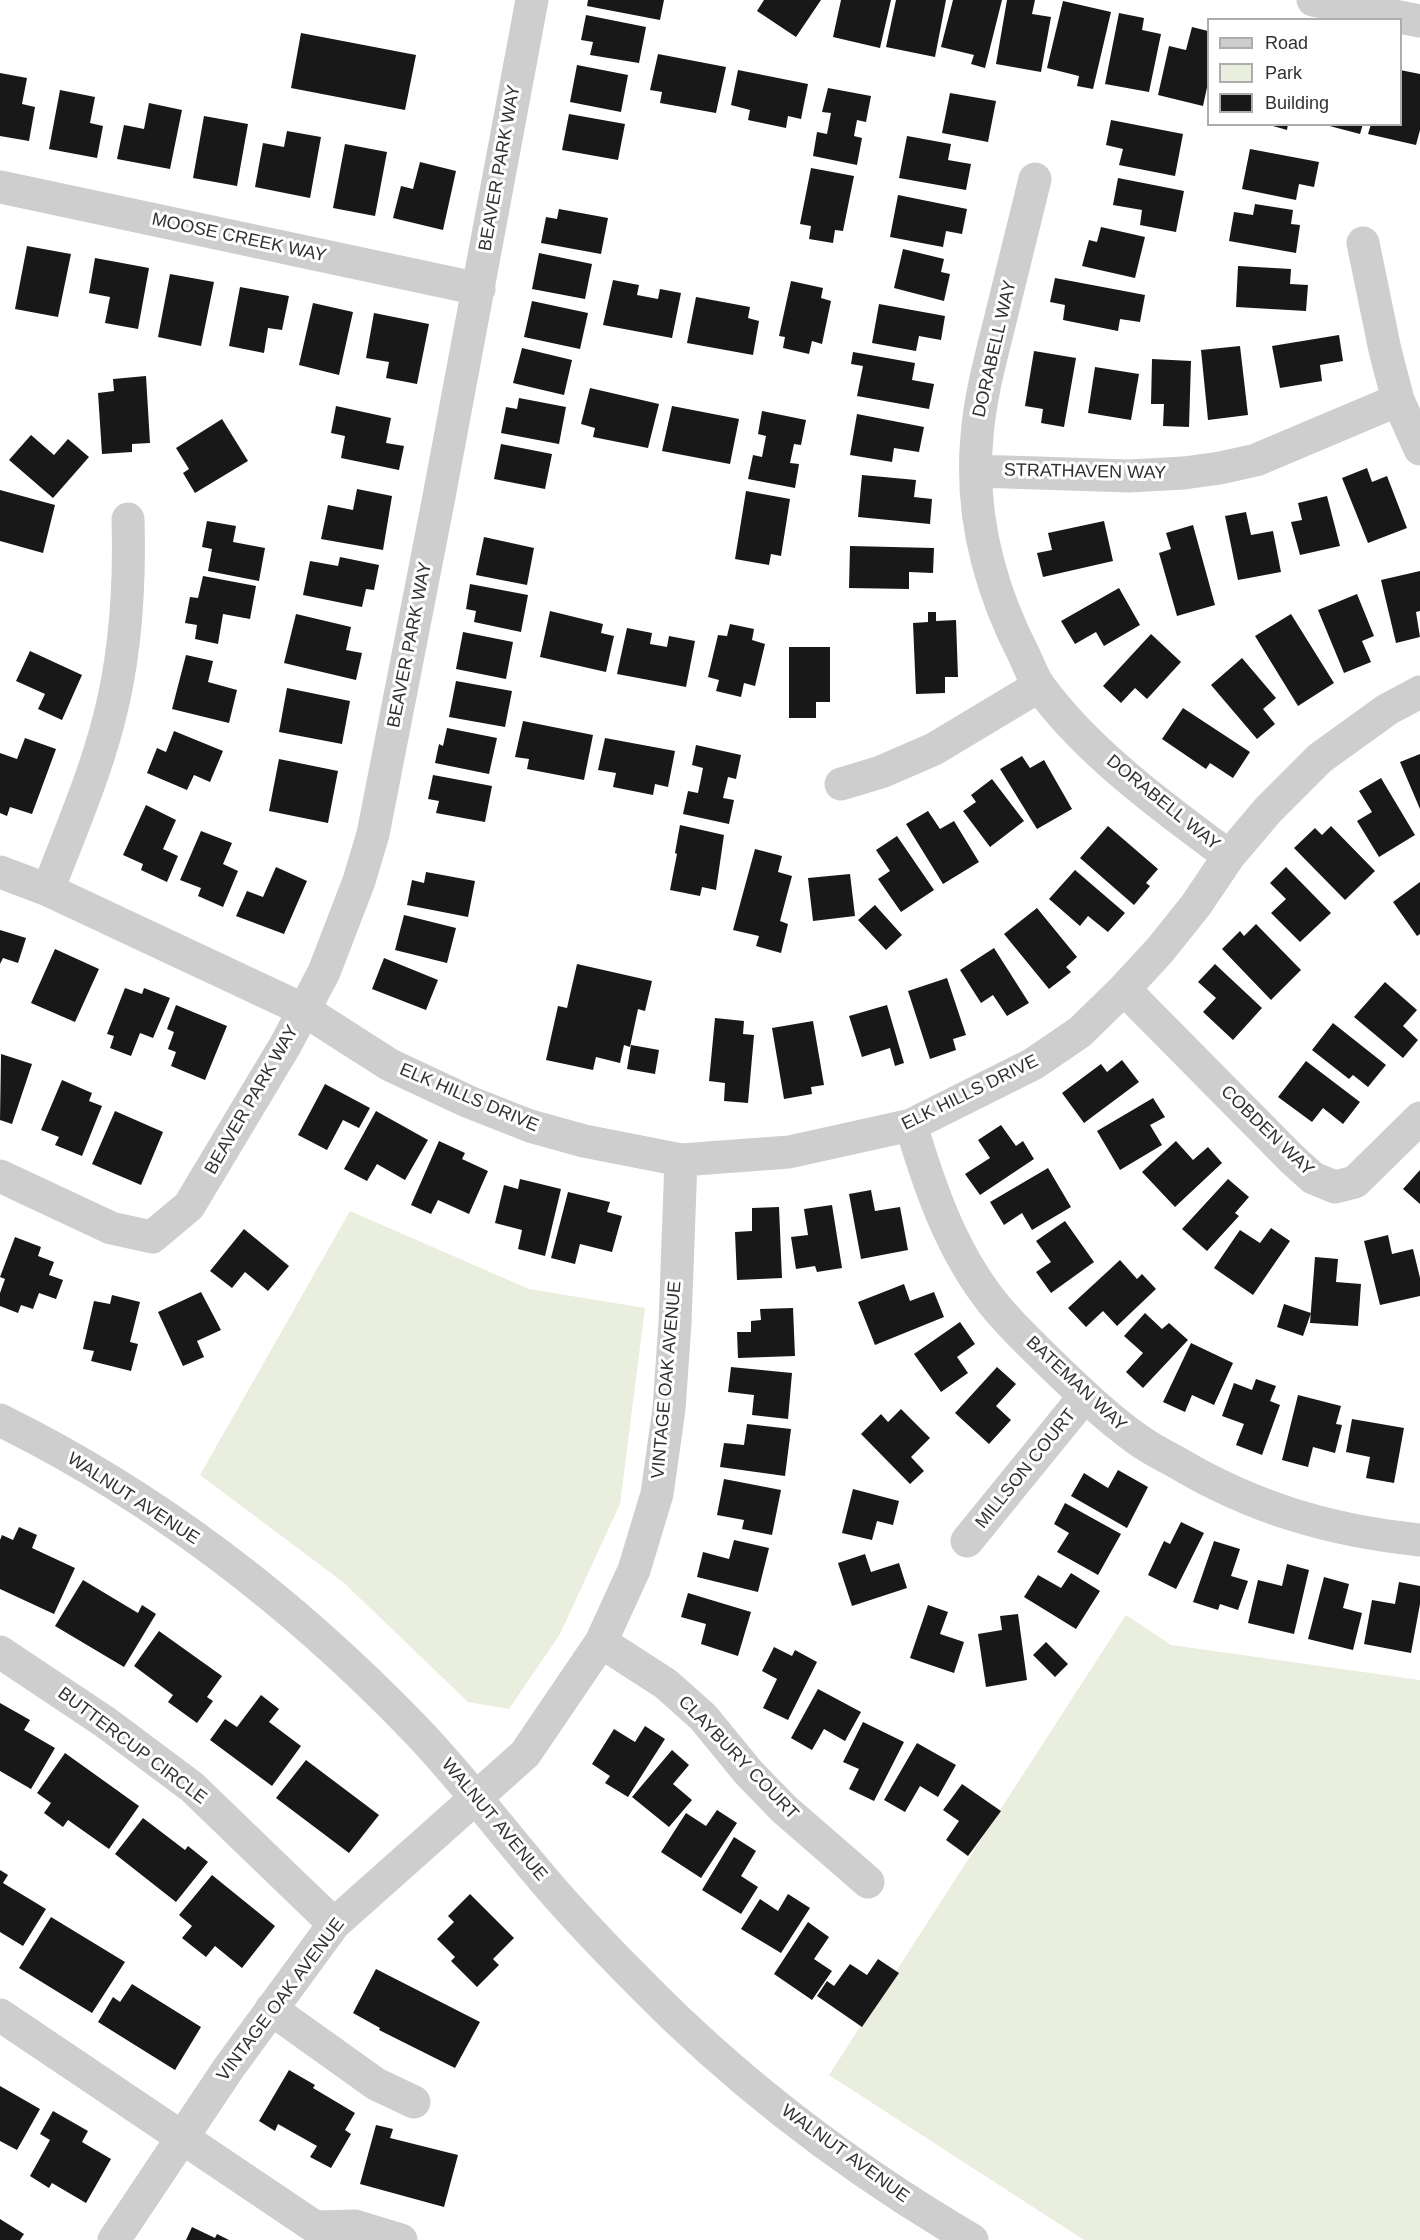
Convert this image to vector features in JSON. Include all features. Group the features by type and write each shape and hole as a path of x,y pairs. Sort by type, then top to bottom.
{"street":[{"name":"BEAVER PARK WAY","path":"0,1176 111,1228 152,1237 189,1206 242,1120 304,1010 327,963 359,881 373,834 479,289 532,0"},
{"path":"1313,0 1404,12"},
{"name":"DORABELL WAY","path":"1035,179 982,397 976,436 981,535 995,587 1014,635 1039,686 1091,744 1159,804 1229,856"},
{"name":"MOOSE CREEK WAY","path":"0,187 479,289"},
{"path":"1363,243 1385,350 1398,400 1420,449"},
{"name":"STRATHAVEN WAY","path":"976,471 1129,476 1184,473 1220,468 1256,460 1398,400"},
{"path":"48,890 108,724 118,682 126,629 129,565 128,519"},
{"path":"841,784 881,772 934,749 1039,686"},
{"name":"ELK HILLS DRIVE","path":"0,872 48,890 190,956 249,987 304,1010 390,1065 469,1102 530,1126 584,1141 681,1160 789,1152 911,1125 1034,1064 1080,1032 1160,950 1189,914 1229,856 1268,810 1320,758 1388,709 1420,692"},
{"name":"COBDEN WAY","path":"1124,989 1312,1178 1335,1187 1355,1182 1420,1118"},
{"name":"BATEMAN WAY","path":"911,1125 930,1186 945,1222 989,1299 1084,1396 1138,1440 1210,1483 1273,1509 1342,1529 1420,1540"},
{"name":"VINTAGE OAK AVENUE","path":"114,2240 271,2009 334,1924 525,1754 601,1642 634,1570 657,1494 669,1409 681,1160"},
{"name":"MILLSON COURT","path":"967,1541 1084,1396"},
{"name":"WALNUT AVENUE","path":"0,1420 90,1469 179,1526 243,1573 304,1623 363,1676 418,1732 578,1918 644,1987 731,2067 800,2124 887,2187 972,2240"},
{"name":"CLAYBURY COURT","path":"601,1642 666,1684 704,1717 749,1773 784,1809 868,1882"},
{"name":"BUTTERCUP CIRCLE","path":"0,1652 105,1722 192,1787 334,1924"},
{"path":"271,2009 376,2084 414,2102"},
{"path":"0,2015 315,2227 355,2226 401,2240"}],"green space":[{"path":"350,1211 529,1289 645,1308 620,1504 560,1634 509,1709 468,1702 343,1582 200,1475"},
{"path":"1126,1615 1171,1645 1420,1680 1420,2240 1084,2240 829,2075"}],"building":[{"path":"588,0 664,0 660,20 587,6"},
{"path":"764,0 821,0 796,37 757,11"},
{"path":"841,0 891,0 880,48 833,37"},
{"path":"896,0 946,0 935,57 886,47"},
{"path":"953,0 1002,0 985,68 971,64 974,55 941,47"},
{"path":"1007,0 1035,0 1032,14 1051,17 1041,72 996,64"},
{"path":"1063,1 1111,12 1093,89 1077,86 1079,76 1047,68"},
{"path":"1119,13 1144,18 1142,30 1161,34 1149,92 1105,84"},
{"path":"586,15 646,27 639,63 590,55 593,42 581,40"},
{"path":"1192,27 1207,31 1207,88 1203,106 1158,95 1169,46 1186,50"},
{"path":"301,33 416,55 405,110 291,88"},
{"path":"658,54 726,67 716,113 660,103 662,92 650,90"},
{"path":"577,65 628,75 621,112 570,102"},
{"path":"738,70 808,84 801,119 788,116 786,128 748,120 750,110 731,105"},
{"path":"1402,70 1420,74 1420,130 1416,145 1368,134 1370,126 1402,126"},
{"path":"0,73 27,78 22,104 35,107 29,141 0,136"},
{"path":"828,88 871,96 866,122 857,120 854,136 862,138 857,165 813,156 817,132 827,134 831,113 822,112"},
{"path":"60,90 95,97 90,123 103,126 97,158 49,149"},
{"path":"950,93 996,101 988,142 942,133"},
{"path":"149,103 182,110 170,169 117,159 124,125 144,129"},
{"path":"569,114 625,124 618,160 562,150"},
{"path":"204,116 248,124 237,186 193,178"},
{"path":"1111,120 1183,134 1175,176 1119,165 1123,149 1106,145"},
{"path":"1273,126 1288,126 1287,130"},
{"path":"1330,126 1362,126 1360,134"},
{"path":"287,131 321,137 310,198 255,187 263,143 284,147"},
{"path":"907,136 951,144 948,160 971,164 966,190 899,178"},
{"path":"345,144 387,152 375,216 333,208"},
{"path":"1250,149 1319,162 1314,187 1299,184 1296,200 1242,189"},
{"path":"420,162 456,171 443,230 393,218 401,186 413,189"},
{"path":"811,168 854,176 843,231 835,230 833,243 809,239 811,226 800,224"},
{"path":"1118,178 1184,191 1176,232 1140,225 1142,210 1113,205"},
{"path":"898,195 967,209 962,234 946,231 943,247 890,237"},
{"path":"1255,204 1293,210 1291,224 1300,225 1296,253 1229,241 1234,212 1253,215"},
{"path":"559,209 608,218 601,254 541,243 546,217 557,219"},
{"path":"1101,227 1145,237 1135,278 1082,266 1089,240 1097,242"},
{"path":"27,246 71,254 58,317 15,309"},
{"path":"903,249 944,259 941,272 950,274 944,301 894,288"},
{"path":"539,253 592,264 585,299 532,289"},
{"path":"95,258 149,268 138,329 105,323 110,297 89,293"},
{"path":"1238,266 1291,269 1290,284 1308,285 1306,311 1236,307"},
{"path":"170,274 214,282 201,346 158,337"},
{"path":"1055,278 1145,295 1140,322 1120,319 1118,331 1063,320 1065,305 1050,302"},
{"path":"613,280 639,285 637,295 658,299 660,289 681,293 672,338 603,325"},
{"path":"791,281 823,288 821,298 831,301 822,344 812,341 809,354 783,348 785,337 779,336"},
{"path":"240,287 289,296 282,330 268,328 264,353 229,346"},
{"path":"696,297 750,307 748,318 759,321 753,355 687,343"},
{"path":"532,301 588,313 580,349 524,337"},
{"path":"313,303 353,312 339,375 299,365"},
{"path":"879,304 945,316 941,340 919,336 916,351 872,343"},
{"path":"374,313 429,324 417,384 386,378 389,362 366,358"},
{"path":"1339,335 1343,361 1320,365 1322,381 1280,388 1272,346"},
{"path":"1240,346 1248,415 1208,420 1201,350"},
{"path":"522,348 572,360 564,395 513,383"},
{"path":"1034,351 1076,358 1064,427 1041,423 1043,409 1025,406"},
{"path":"853,352 915,363 912,380 934,384 929,409 857,396 863,366 851,364"},
{"path":"1152,359 1191,361 1189,427 1163,426 1164,404 1151,404"},
{"path":"1095,367 1139,374 1131,420 1088,413"},
{"path":"146,376 150,443 132,444 132,452 102,454 98,393 114,391 113,379"},
{"path":"590,388 659,404 648,448 593,437 595,428 581,424"},
{"path":"519,398 566,407 559,444 501,433 506,407 517,409"},
{"path":"336,406 391,418 386,443 404,446 399,470 341,458 345,436 331,433"},
{"path":"672,406 739,419 730,464 662,451"},
{"path":"762,411 806,420 801,445 794,444 790,463 799,464 795,488 748,479 753,455 762,457 766,436 758,434"},
{"path":"857,414 924,427 919,452 894,448 892,462 850,455"},
{"path":"222,419 248,461 195,493 183,473 189,469 176,448"},
{"path":"31,435 54,455 68,439 89,457 53,498 9,460"},
{"path":"501,444 552,454 545,489 494,479"},
{"path":"1367,468 1372,482 1387,476 1407,528 1368,543 1342,478"},
{"path":"862,475 916,480 914,497 932,499 930,524 858,517"},
{"path":"357,489 392,496 383,550 321,539 328,505 353,510"},
{"path":"0,490 55,505 43,553 0,541"},
{"path":"746,491 790,499 781,556 771,554 769,565 735,559"},
{"path":"1327,496 1340,546 1300,555 1291,522 1302,520 1298,503"},
{"path":"1246,512 1251,535 1273,531 1281,572 1238,580 1225,516"},
{"path":"207,521 236,526 233,542 265,548 259,581 208,571 212,549 202,547"},
{"path":"1104,521 1113,561 1043,577 1037,553 1052,550 1048,533"},
{"path":"1193,525 1215,605 1177,616 1159,553 1171,549 1166,533"},
{"path":"484,537 534,548 527,585 476,575"},
{"path":"850,546 934,548 933,573 909,572 909,589 849,588"},
{"path":"340,557 379,565 374,590 366,589 362,607 303,595 310,561 338,566"},
{"path":"1420,571 1420,611 1416,612 1420,637 1396,643 1381,580"},
{"path":"203,576 256,586 250,619 223,614 218,644 195,639 197,625 185,623 190,597 198,598"},
{"path":"470,584 528,595 521,632 474,622 476,611 466,609"},
{"path":"1119,588 1140,625 1104,646 1096,632 1075,644 1061,621"},
{"path":"1357,594 1374,636 1362,641 1371,662 1344,673 1318,610"},
{"path":"550,611 603,624 601,633 614,636 606,672 540,657"},
{"path":"928,612 936,612 936,621 956,620 958,677 945,677 945,693 916,694 913,623 928,622"},
{"path":"296,614 351,627 346,650 362,653 356,680 284,663"},
{"path":"1291,614 1334,683 1298,706 1255,636"},
{"path":"730,624 754,629 752,640 765,644 755,686 744,683 741,697 716,691 719,680 708,677 718,635 727,636"},
{"path":"627,628 652,633 650,644 667,647 669,636 695,641 686,687 617,674"},
{"path":"463,632 513,642 506,679 456,669"},
{"path":"1151,634 1181,662 1147,699 1135,688 1121,703 1103,686"},
{"path":"789,647 830,647 830,702 816,702 816,718 789,718"},
{"path":"30,651 82,675 62,720 38,709 45,694 16,681"},
{"path":"186,655 213,661 208,682 237,690 229,723 172,709"},
{"path":"1242,658 1276,698 1263,709 1275,724 1257,739 1211,685"},
{"path":"456,681 512,691 505,727 449,717"},
{"path":"287,688 350,701 342,744 279,732"},
{"path":"1183,708 1250,752 1233,778 1210,763 1206,769 1162,739"},
{"path":"523,721 593,735 584,780 527,769 529,759 515,757"},
{"path":"447,728 497,738 489,774 435,763 439,744 443,746"},
{"path":"174,731 223,751 210,782 194,775 187,790 147,773 157,748 166,752"},
{"path":"25,738 56,749 32,814 10,807 7,816 0,813 0,753 17,759"},
{"path":"605,738 675,751 668,787 655,784 653,795 613,787 616,773 598,770"},
{"path":"696,745 741,755 736,779 728,777 723,798 734,800 729,824 683,814 688,791 698,793 703,768 692,765"},
{"path":"1420,754 1420,809 1400,762"},
{"path":"1022,756 1030,768 1044,760 1072,809 1037,829 1000,769"},
{"path":"279,759 338,771 328,823 269,811"},
{"path":"433,775 492,786 485,822 436,813 439,801 428,799"},
{"path":"1381,778 1415,835 1379,857 1357,821 1372,812 1359,791"},
{"path":"992,779 1024,821 990,847 963,811 976,802 971,795"},
{"path":"146,805 176,820 163,849 178,856 167,882 141,870 143,864 123,855"},
{"path":"928,811 940,829 954,821 979,862 943,884 906,824"},
{"path":"680,825 724,835 716,890 702,887 700,896 670,890"},
{"path":"1108,826 1158,869 1146,883 1150,886 1134,905 1080,858"},
{"path":"1331,826 1375,871 1345,900 1294,848 1315,828 1322,835"},
{"path":"201,831 232,843 223,864 238,871 223,907 198,896 201,888 180,880"},
{"path":"897,836 934,890 901,912 878,879 890,871 876,850"},
{"path":"755,849 782,856 778,872 792,876 780,921 788,924 781,953 756,946 759,936 733,930"},
{"path":"276,867 307,881 284,934 236,916 247,891 263,897"},
{"path":"1286,867 1331,913 1300,942 1271,913 1286,899 1270,883"},
{"path":"1075,870 1125,913 1108,932 1088,916 1080,926 1049,899"},
{"path":"426,872 475,881 468,917 407,905 412,880 424,883"},
{"path":"850,874 855,916 813,921 808,878"},
{"path":"1420,882 1420,934 1417,936 1393,902"},
{"path":"875,905 902,935 886,950 858,920"},
{"path":"1037,908 1077,957 1066,967 1071,972 1049,989 1004,934"},
{"path":"404,915 456,928 447,963 395,950"},
{"path":"1256,924 1301,970 1271,1000 1222,949 1240,931 1244,936"},
{"path":"0,930 26,938 18,963 3,958 0,964"},
{"path":"994,948 1029,1003 1007,1016 993,995 981,1003 960,970"},
{"path":"55,949 99,969 75,1022 31,1003"},
{"path":"384,958 438,980 426,1010 372,989"},
{"path":"577,964 652,981 645,1011 638,1009 630,1047 624,1045 620,1063 596,1057 593,1070 546,1060 558,1006 567,1008"},
{"path":"1215,964 1262,1008 1233,1040 1203,1012 1216,998 1198,982"},
{"path":"947,978 966,1035 953,1039 956,1050 930,1059 908,991"},
{"path":"1385,982 1417,1010 1403,1026 1418,1040 1403,1058 1354,1017"},
{"path":"125,988 142,994 144,988 170,998 153,1038 140,1033 131,1056 110,1048 114,1036 107,1034"},
{"path":"176,1005 227,1026 205,1080 171,1066 176,1052 168,1049 174,1032 167,1029"},
{"path":"887,1005 904,1063 895,1066 890,1048 862,1057 849,1016"},
{"path":"715,1018 744,1021 743,1034 754,1035 748,1103 724,1101 725,1083 709,1081"},
{"path":"813,1021 824,1085 811,1087 812,1094 784,1099 772,1028"},
{"path":"1333,1023 1386,1065 1368,1087 1353,1075 1349,1079 1312,1050"},
{"path":"631,1045 659,1050 655,1074 627,1069"},
{"path":"1,1054 32,1064 12,1124 0,1120"},
{"path":"1122,1060 1139,1082 1084,1123 1062,1093 1101,1064 1107,1072"},
{"path":"1306,1061 1360,1102 1343,1124 1323,1108 1312,1122 1278,1097"},
{"path":"62,1080 92,1093 89,1101 102,1106 82,1156 55,1145 59,1137 41,1130"},
{"path":"325,1084 370,1108 359,1128 343,1120 327,1150 298,1135"},
{"path":"1153,1098 1165,1117 1150,1125 1162,1145 1120,1170 1097,1131"},
{"path":"115,1111 163,1132 141,1185 92,1164"},
{"path":"376,1111 428,1140 405,1180 377,1164 367,1181 344,1169"},
{"path":"1001,1125 1016,1146 1023,1141 1034,1159 980,1195 965,1174 990,1158 978,1140"},
{"path":"439,1141 465,1153 462,1159 488,1171 469,1214 438,1200 431,1214 411,1205"},
{"path":"1176,1141 1193,1160 1208,1147 1222,1163 1175,1207 1142,1172"},
{"path":"1048,1168 1071,1207 1032,1230 1022,1213 1004,1225 990,1202"},
{"path":"1420,1170 1420,1204 1403,1189"},
{"path":"520,1179 561,1189 545,1256 518,1249 522,1230 495,1223 504,1185 518,1189"},
{"path":"1228,1179 1249,1197 1235,1213 1239,1216 1207,1251 1182,1229"},
{"path":"871,1190 875,1211 900,1207 908,1250 861,1259 849,1194"},
{"path":"568,1192 610,1202 607,1212 622,1216 612,1252 580,1244 575,1264 551,1258"},
{"path":"832,1205 842,1268 817,1272 815,1266 796,1269 791,1237 808,1235 804,1209"},
{"path":"779,1207 782,1278 737,1280 735,1232 752,1231 752,1208"},
{"path":"1065,1221 1094,1262 1051,1293 1036,1272 1051,1262 1036,1241"},
{"path":"1271,1228 1290,1241 1253,1295 1214,1268 1240,1230 1260,1243"},
{"path":"244,1229 289,1266 268,1291 245,1272 232,1288 210,1271"},
{"path":"1388,1235 1392,1254 1413,1249 1420,1278 1420,1296 1380,1305 1364,1241"},
{"path":"15,1237 41,1247 38,1256 54,1262 49,1275 63,1280 56,1299 39,1293 33,1309 21,1305 18,1313 0,1306 0,1293 5,1279 0,1277"},
{"path":"1315,1257 1338,1259 1336,1282 1361,1284 1358,1326 1310,1323"},
{"path":"1120,1260 1137,1279 1142,1274 1156,1289 1117,1326 1103,1311 1086,1327 1068,1308"},
{"path":"904,1284 910,1301 934,1292 944,1317 875,1345 858,1302"},
{"path":"201,1292 221,1330 197,1341 204,1357 183,1366 158,1312"},
{"path":"112,1295 140,1302 130,1342 138,1344 131,1371 91,1361 94,1351 83,1349 94,1301 110,1304"},
{"path":"1284,1304 1311,1313 1303,1336 1277,1327"},
{"path":"793,1308 795,1356 738,1358 737,1332 751,1332 751,1321 761,1320 760,1309"},
{"path":"1145,1313 1162,1329 1169,1323 1188,1340 1143,1388 1126,1372 1143,1353 1124,1336"},
{"path":"960,1322 975,1344 957,1357 968,1373 941,1392 914,1354"},
{"path":"1191,1343 1233,1363 1214,1405 1192,1395 1185,1412 1163,1402"},
{"path":"731,1367 792,1373 788,1419 752,1415 754,1395 728,1392"},
{"path":"997,1367 1016,1384 996,1406 1011,1420 989,1444 955,1413"},
{"path":"1256,1379 1276,1386 1270,1401 1280,1405 1262,1455 1236,1445 1244,1424 1222,1416 1234,1383 1252,1390"},
{"path":"1298,1395 1341,1406 1336,1424 1342,1425 1335,1453 1313,1447 1308,1467 1282,1460"},
{"path":"901,1409 930,1438 911,1457 924,1471 910,1484 861,1434 881,1414 888,1422"},
{"path":"1352,1419 1404,1428 1394,1483 1366,1478 1370,1457 1346,1452"},
{"path":"747,1424 791,1429 785,1476 720,1467 724,1443 744,1445"},
{"path":"1118,1470 1148,1487 1127,1528 1071,1496 1084,1473 1108,1488"},
{"path":"724,1479 781,1490 772,1535 742,1529 744,1520 717,1515"},
{"path":"853,1489 899,1501 893,1525 877,1521 872,1540 842,1533"},
{"path":"1065,1503 1121,1534 1098,1575 1057,1552 1069,1533 1054,1524"},
{"path":"1181,1522 1204,1533 1176,1589 1148,1575 1164,1541 1170,1544"},
{"path":"19,1527 37,1535 32,1548 75,1568 54,1614 0,1589 0,1540 2,1535 13,1540"},
{"path":"734,1540 769,1548 758,1592 697,1577 703,1552 729,1559"},
{"path":"1214,1541 1240,1549 1231,1576 1248,1581 1238,1610 1220,1604 1218,1610 1193,1602"},
{"path":"865,1554 871,1572 899,1563 907,1588 852,1606 838,1563"},
{"path":"1287,1564 1309,1570 1294,1634 1248,1623 1258,1580 1282,1586"},
{"path":"1071,1573 1100,1591 1076,1629 1024,1597 1038,1575 1061,1588"},
{"path":"1324,1577 1349,1584 1343,1608 1362,1613 1353,1650 1308,1639"},
{"path":"83,1580 138,1613 142,1605 156,1614 124,1667 55,1626"},
{"path":"1399,1582 1420,1586 1420,1604 1411,1653 1364,1644 1372,1600 1395,1604"},
{"path":"688,1593 751,1612 738,1656 701,1644 706,1624 681,1617"},
{"path":"928,1605 948,1612 940,1634 964,1642 954,1673 910,1658"},
{"path":"1018,1614 1027,1680 986,1687 978,1634 1002,1630 1000,1616"},
{"path":"159,1631 222,1676 207,1697 213,1701 197,1723 168,1702 173,1695 134,1666"},
{"path":"1046,1642 1068,1664 1055,1677 1033,1655"},
{"path":"774,1647 792,1656 795,1650 817,1662 788,1720 763,1708 777,1679 762,1671"},
{"path":"818,1689 861,1712 845,1741 824,1729 812,1750 791,1738"},
{"path":"261,1695 279,1709 269,1722 301,1746 272,1786 210,1740 225,1719 237,1727"},
{"path":"0,1703 30,1720 24,1730 55,1748 31,1789 0,1771"},
{"path":"863,1722 904,1742 874,1801 849,1789 859,1769 843,1762"},
{"path":"645,1726 665,1739 628,1797 605,1783 610,1776 592,1764 614,1729 635,1742"},
{"path":"917,1743 956,1765 938,1797 920,1786 905,1812 884,1800"},
{"path":"672,1750 689,1765 673,1784 692,1800 669,1827 632,1797"},
{"path":"65,1753 139,1806 109,1849 68,1820 63,1827 44,1813 51,1803 37,1793"},
{"path":"306,1760 379,1815 349,1853 276,1798"},
{"path":"962,1784 1001,1811 968,1856 946,1840 959,1821 943,1810"},
{"path":"717,1810 737,1823 701,1878 661,1852 686,1813 706,1826"},
{"path":"143,1818 185,1850 188,1846 208,1862 176,1902 115,1854"},
{"path":"734,1837 756,1851 741,1876 758,1887 741,1914 702,1890"},
{"path":"0,1870 8,1875 3,1883 46,1909 23,1946 0,1932"},
{"path":"212,1875 275,1926 242,1968 215,1946 206,1957 182,1938 192,1926 179,1915"},
{"path":"470,1894 514,1938 493,1959 499,1965 477,1987 451,1961 455,1957 437,1939 454,1922 448,1916"},
{"path":"788,1894 810,1908 781,1953 741,1929 760,1899 778,1911"},
{"path":"51,1917 125,1962 92,2013 19,1968"},
{"path":"808,1922 829,1937 814,1959 832,1971 812,2000 774,1974"},
{"path":"878,1959 899,1973 862,2027 817,1996 827,1981 834,1986 850,1964 867,1975"},
{"path":"376,1969 480,2022 455,2068 379,2030 380,2028 353,2013"},
{"path":"132,1984 201,2027 175,2070 98,2022 113,1997 120,2002"},
{"path":"289,2070 315,2085 313,2088 355,2113 345,2130 351,2134 331,2168 310,2157 317,2146 278,2124 275,2131 259,2121"},
{"path":"0,2086 40,2109 17,2150 0,2141"},
{"path":"53,2111 88,2131 82,2142 111,2159 86,2203 52,2183 49,2188 30,2176 50,2140 40,2134"},
{"path":"376,2125 393,2129 390,2138 458,2155 444,2207 360,2184"},
{"path":"0,2219 24,2234 20,2240 0,2240"},
{"path":"192,2227 215,2238 217,2234 229,2240 186,2240"}]}
